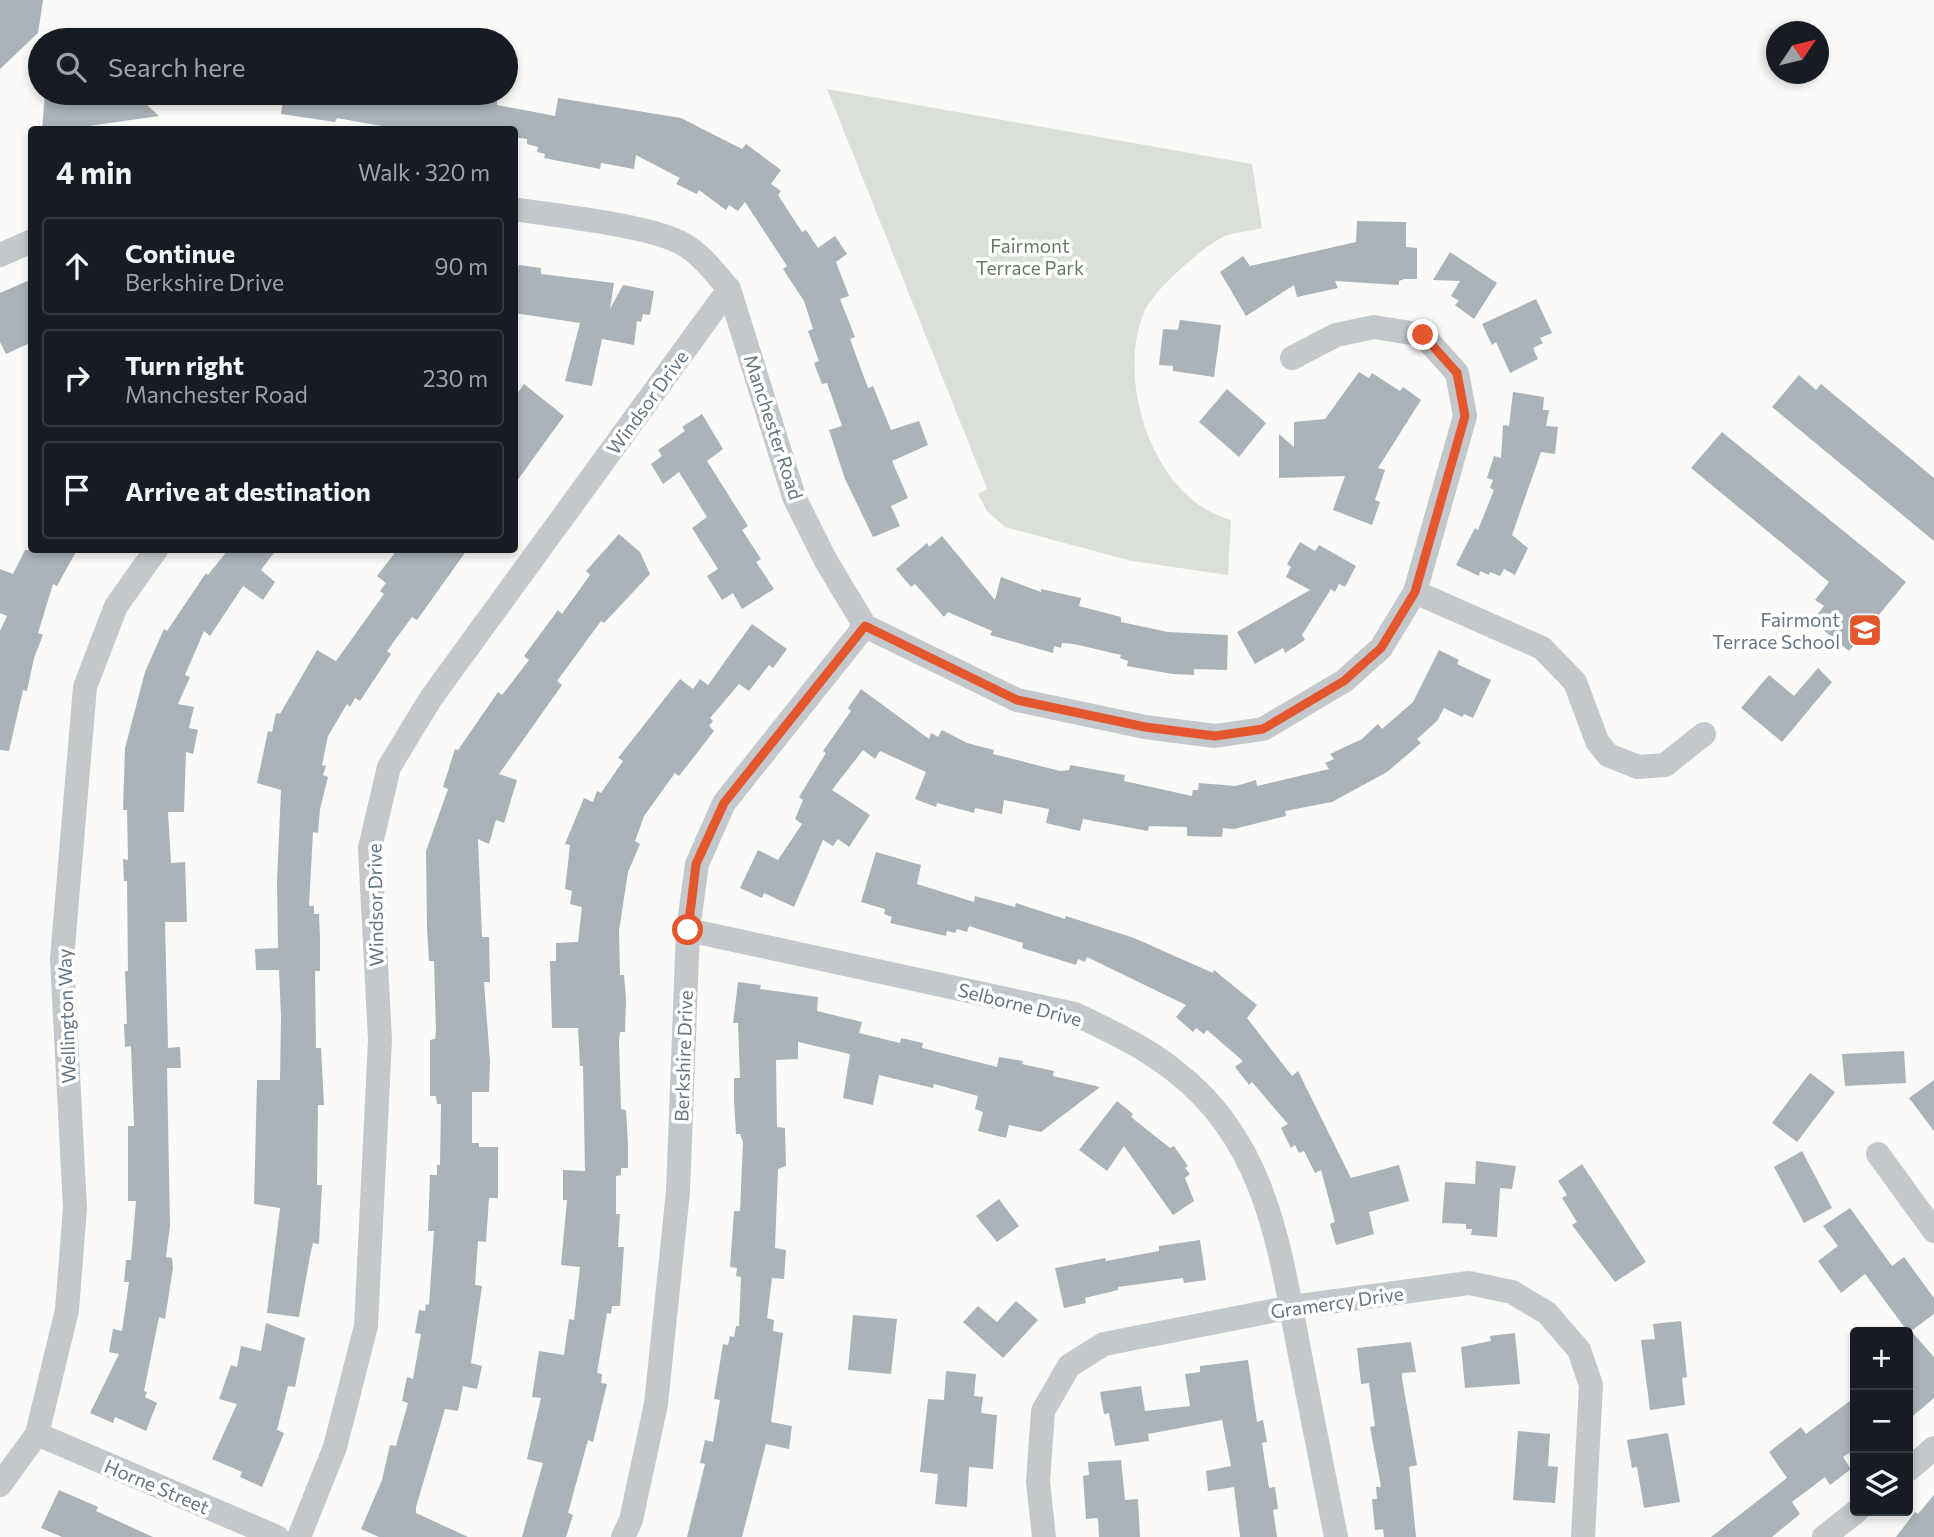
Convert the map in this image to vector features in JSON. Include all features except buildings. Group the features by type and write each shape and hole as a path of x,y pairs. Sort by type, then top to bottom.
{"street":[{"name":"Manchester Road","path":"518,210 647,233 682,244 707,263 729,289 794,497 826,561 865,626"},
{"path":"0,255 28,243"},
{"name":"Windsor Drive","path":"299,1537 335,1447 366,1326 380,1040 370,848 389,767 430,698 729,289"},
{"path":"865,626 1017,700 1145,727 1215,736 1263,729 1344,681 1381,648 1415,592 1465,416 1457,373 1423,335 1374,327 1336,335 1292,358"},
{"name":"Wellington Way","path":"0,1485 37,1434 67,1310 75,1208 62,959 85,687 116,606 154,553"},
{"path":"1415,592 1542,648 1575,682 1597,741 1608,755 1637,767 1665,765 1704,734"},
{"name":"Berkshire Drive","path":"623,1537 631,1520 656,1404 678,1192 688,930 696,864 724,803 865,626"},
{"name":"Selborne Drive","path":"688,930 1075,1014 1130,1041 1177,1073 1216,1112 1247,1154 1274,1223 1336,1537"},
{"path":"1878,1154 1934,1231"},
{"name":"Gramercy Drive","path":"1044,1537 1038,1482 1043,1411 1069,1366 1104,1344 1292,1307 1469,1283 1512,1292 1547,1313 1579,1350 1591,1385 1583,1537"},
{"name":"Horne Street","path":"37,1434 277,1537"},
{"path":"1913,1465 1934,1448"},
{"path":"1824,1537 1851,1516"}],"green space":[{"name":"Fairmont Terrace Park","path":"827,89 1252,164 1262,228 1225,236 1180,270 1149,303 1136,340 1138,403 1148,435 1162,464 1181,489 1204,508 1231,520 1228,575 1132,561 1005,527 987,511 978,494 987,489"}],"place":[{"name":"Fairmont Terrace School","path":"1865,630"}],"route":[{"path":"688,930 696,864 724,803 865,626 1017,700 1145,727 1215,736 1263,729 1344,681 1381,648 1415,592 1465,416 1457,373 1423,335"}]}
